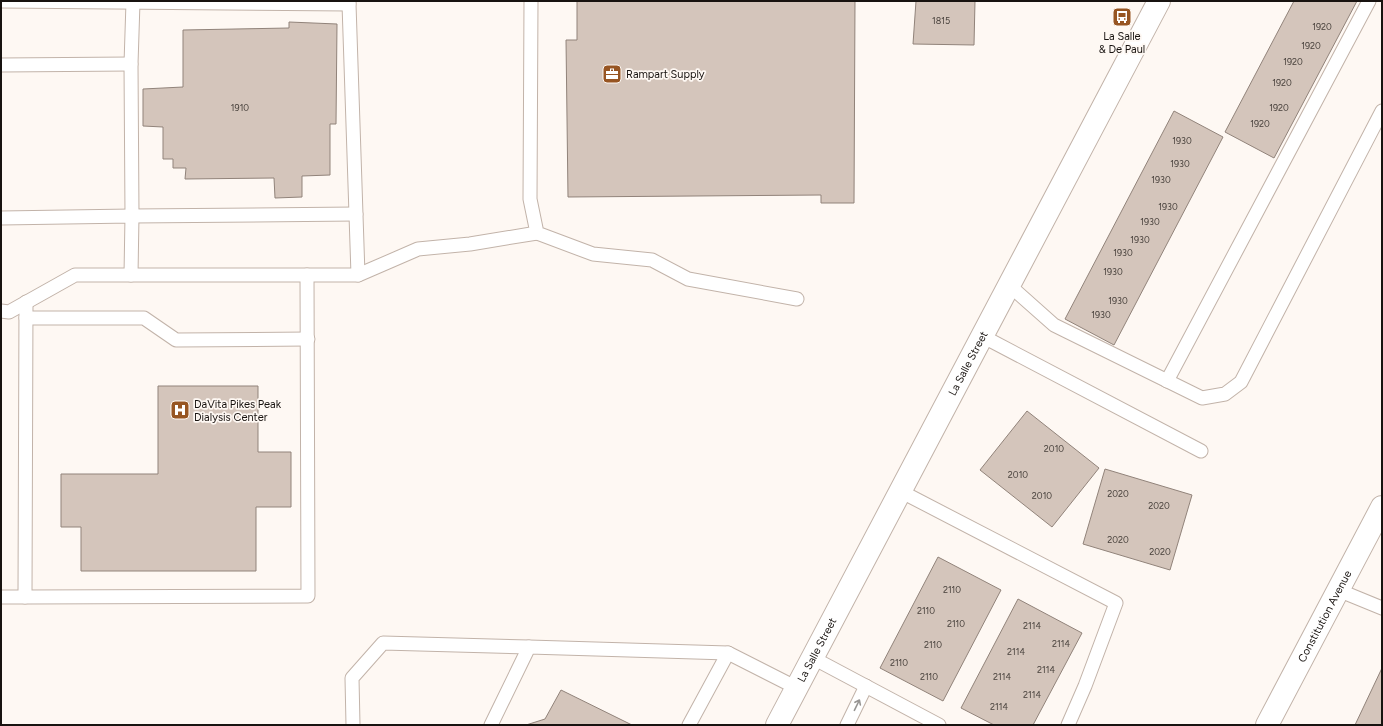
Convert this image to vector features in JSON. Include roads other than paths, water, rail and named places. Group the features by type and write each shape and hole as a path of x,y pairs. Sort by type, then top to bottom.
{"street":[{"name":"La Salle Street","path":"777,725 1159,1"},
{"name":"Constitution Avenue","path":"1267,725 1382,507"}],"lane":[{"path":"1,1 349,2 358,275"},
{"path":"531,1 530,199 537,233"},
{"path":"1167,381 1369,1"},
{"path":"132,275 131,64 133,2"},
{"path":"1,65 131,64"},
{"path":"1009,285 1054,325 1202,398 1225,394 1241,382 1382,111"},
{"path":"1,218 356,214"},
{"path":"1,311 9,312 75,275 358,275 418,249 470,244 537,233 592,254 652,260 688,279 797,299"},
{"path":"1,597 308,596 307,275"},
{"path":"25,597 26,302"},
{"path":"26,318 144,318 176,340 308,339"},
{"path":"982,336 1201,451"},
{"path":"900,492 1116,603 1085,686 1068,725"},
{"path":"1338,590 1382,608"},
{"path":"353,725 352,678 383,643 728,653 797,688"},
{"path":"491,725 529,647"},
{"path":"689,725 728,653"},
{"path":"813,658 939,725"},
{"path":"847,725 866,686"}],"place":[{"name":"La Salle & De Paul","path":"1122,17"},
{"name":"Rampart Supply","path":"612,74"},
{"name":"DaVita Pikes Peak Dialysis Center","path":"180,410"}]}
